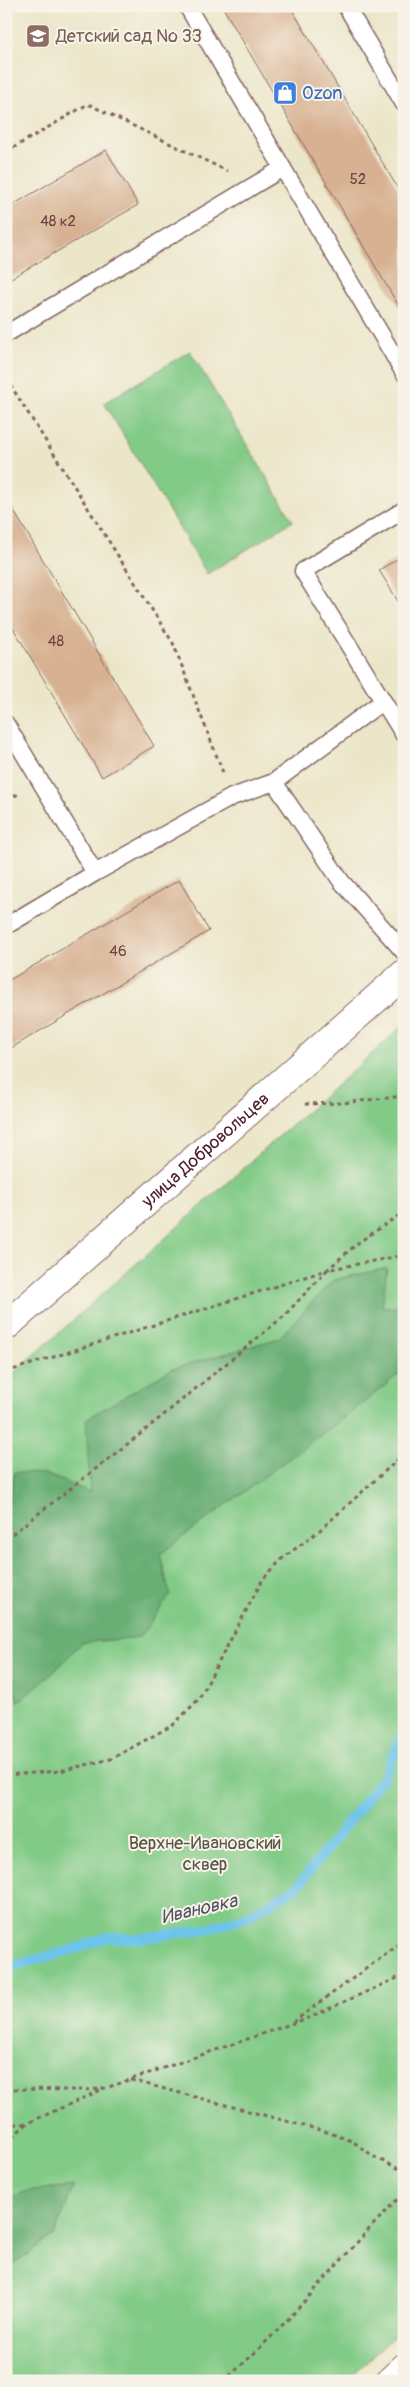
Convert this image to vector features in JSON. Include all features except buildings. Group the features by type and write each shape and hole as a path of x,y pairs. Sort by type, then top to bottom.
{"street":[{"name":"улица Добровольцев","path":"6,1326 404,974"},
{"path":"390,2381 404,2368"}],"lane":[{"path":"187,6 404,373"},
{"path":"346,6 404,104"},
{"path":"6,334 283,168"},
{"path":"404,510 303,571 404,735"},
{"path":"6,926 95,873 232,796 274,782 383,701"},
{"path":"6,724 95,873"},
{"path":"274,782 340,881 404,952"}],"path":[{"path":"6,152 88,104 256,185"},
{"path":"6,378 173,643 232,796"},
{"path":"298,1103 315,1105 404,1096"},
{"path":"6,1539 284,1317 327,1270 360,1242 404,1212"},
{"path":"6,1372 327,1270 404,1255"},
{"path":"6,1775 60,1771 111,1759 173,1725 199,1699 263,1579 283,1558 320,1530 404,1454"},
{"path":"288,2025 404,1941"},
{"path":"6,2142 28,2123 106,2088 288,2025 404,1975"},
{"path":"131,2080 352,2140 376,2158 404,2171"},
{"path":"6,2090 26,2088 84,2091 106,2088"},
{"path":"6,2125 28,2123"},
{"path":"223,2381 254,2355 338,2261 404,2193"}],"green space":[{"path":"190,351 293,521 207,574 104,403"},
{"name":"Верхне-Ивановский сквер","path":"404,1025 404,2327 346,2381 6,2381 6,1380"},
{"path":"387,1268 382,1306 404,1308 404,1370 361,1405 160,1554 170,1595 140,1637 81,1643 55,1671 18,1702 6,1664 6,1503 9,1503 15,1472 45,1474 90,1492 86,1419 172,1369 279,1338 333,1280"},
{"path":"74,2186 55,2234 6,2271 6,2199 30,2190"}],"waterway":[{"name":"Ивановка","path":"6,1968 78,1948 107,1937 137,1939 207,1929 247,1917 297,1887 383,1778 404,1731"}],"place":[{"name":"Детский сад № 33","path":"38,36"},
{"name":"Ozon","path":"285,93"}]}
